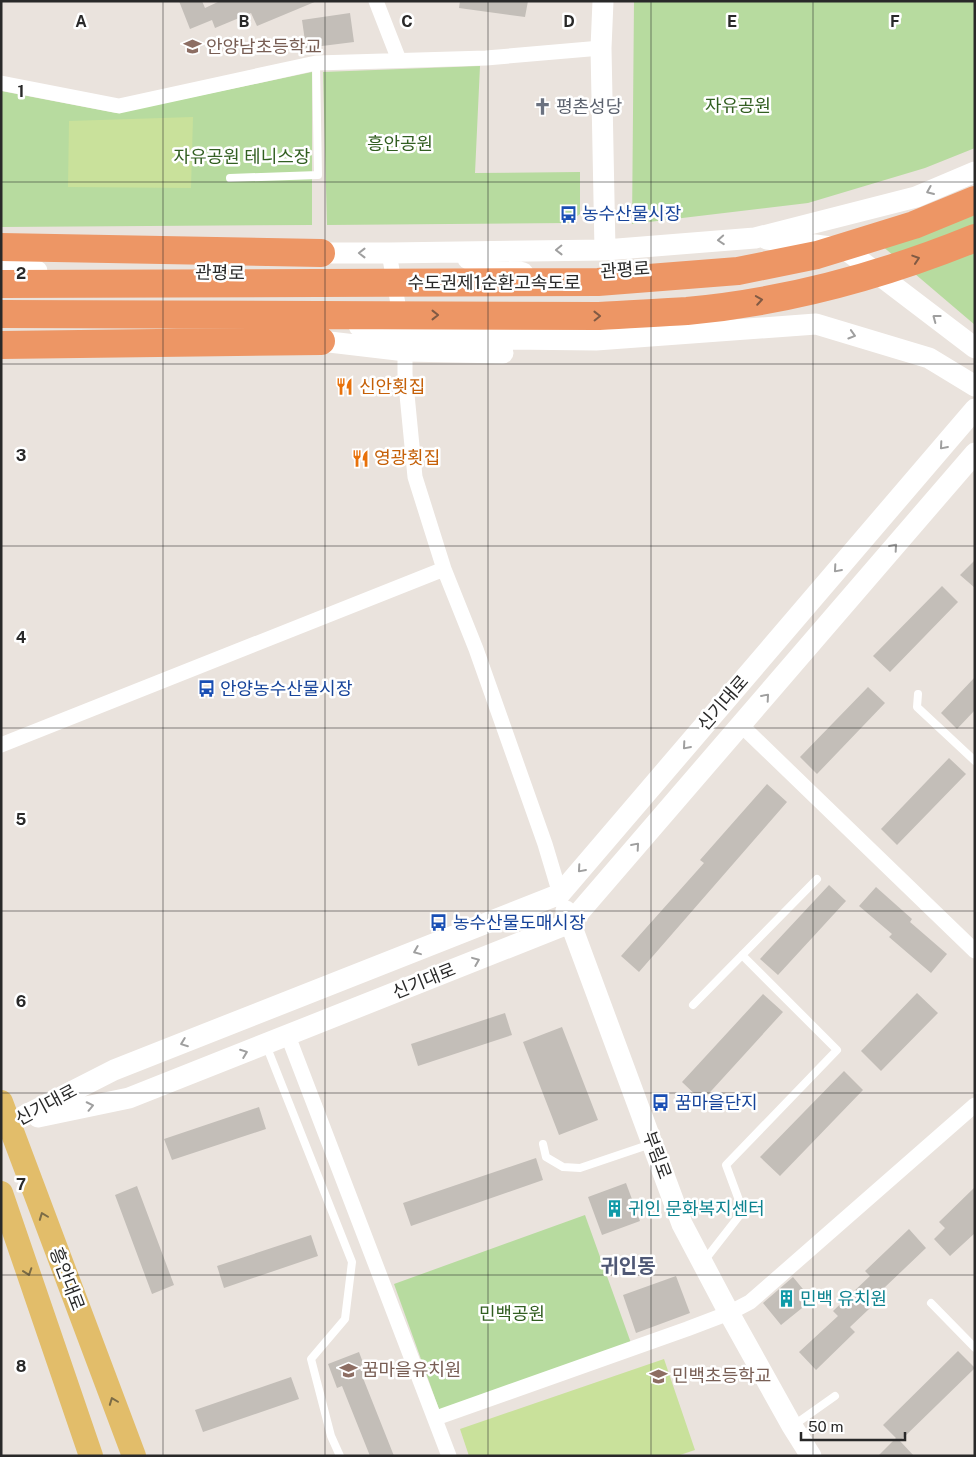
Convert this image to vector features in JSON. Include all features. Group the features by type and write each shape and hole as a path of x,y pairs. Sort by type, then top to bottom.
{"highway":[{"name":"수도권제1순환고속도로","path":"1,284 598,282 728,272 817,255 914,225 975,200"},
{"name":"수도권제1순환고속도로","path":"1,314 599,316 688,311 773,298 854,280 975,238"},
{"path":"1,247 321,253"},
{"path":"14,344 321,341"}],"main road":[{"name":"흥안대로","path":"4,1117 133,1453"},
{"name":"흥안대로","path":"1,1193 91,1456"}],"street":[{"path":"376,1 399,60"},
{"path":"603,1 601,48 605,250"},
{"path":"1,83 119,106 316,63 486,58 601,48"},
{"path":"1,243 266,244 321,253 605,250 755,238 916,197 975,172"},
{"path":"755,238 845,249 975,194"},
{"path":"845,249 975,348"},
{"name":"관평로","path":"1,270 392,274 595,272 700,265 845,249"},
{"path":"437,252 524,273"},
{"path":"389,253 404,341 405,374 415,477 444,570 480,658 545,844 560,894"},
{"path":"1,321 276,318 404,341"},
{"path":"321,341 404,341 576,354 617,352 816,324"},
{"path":"1,354 404,341 496,339 596,340 816,324 928,358 975,386"},
{"name":"신기대로","path":"4,1117 114,1070 560,894 975,409"},
{"name":"신기대로","path":"4,1117 129,1098 266,1045 570,922 975,453"},
{"path":"1,745 444,570"},
{"path":"741,725 975,951"},
{"name":"부림로","path":"560,894 682,1224 729,1313 792,1426 811,1456"},
{"path":"288,1036 449,1456"},
{"path":"436,1418 729,1313 750,1302 975,1105"}],"lane":[{"path":"230,178 318,175 316,63"},
{"path":"918,694 917,707 975,761"},
{"path":"693,1005 818,879"},
{"path":"703,1263 743,1211 726,1165 837,1050 742,956"},
{"path":"266,1045 352,1262 346,1319 312,1358 331,1436 340,1456"},
{"path":"543,1144 546,1157 563,1167 580,1168 653,1144"},
{"path":"930,1303 975,1348"},
{"path":"792,1426 836,1396"}],"green space":[{"name":"자유공원","path":"634,1 975,1 975,148 925,168 808,203 632,224"},
{"name":"흥안공원","path":"480,66 475,173 580,172 580,214 568,223 327,225 323,72"},
{"name":"자유공원 테니스장","path":"312,72 312,225 1,227 1,91 116,113"},
{"path":"193,117 191,188 68,187 69,121"},
{"path":"975,201 975,325 874,239"},
{"name":"민백공원","path":"585,1215 631,1343 440,1412 394,1284"},
{"path":"664,1359 695,1450 677,1456 469,1456 460,1429"}],"building":[{"path":"179,1 202,1 205,8 220,1 317,1 257,26 251,13 215,28 212,20 190,29"},
{"path":"460,1 528,1 525,17 459,8"},
{"path":"350,13 354,42 306,48 302,20"},
{"path":"975,560 975,588 960,575"},
{"path":"942,586 958,602 890,672 873,656"},
{"path":"975,677 975,710 957,729 941,713"},
{"path":"868,687 885,703 817,774 800,757"},
{"path":"949,758 966,774 897,845 881,829"},
{"path":"767,784 787,802 639,972 621,956 704,863 700,860"},
{"path":"829,885 846,901 778,975 760,959"},
{"path":"876,887 912,919 910,922 947,954 931,973 889,937 892,934 859,906"},
{"path":"917,993 938,1013 881,1071 861,1051"},
{"path":"763,994 783,1012 702,1101 682,1082"},
{"path":"505,1013 512,1035 418,1066 411,1044"},
{"path":"562,1027 598,1120 559,1135 523,1042"},
{"path":"844,1071 863,1090 780,1176 760,1157"},
{"path":"259,1107 266,1129 172,1160 164,1139"},
{"path":"536,1158 543,1180 411,1226 403,1203"},
{"name":"귀인 문화복지센터","path":"626,1183 640,1221 602,1235 588,1197"},
{"path":"137,1186 174,1285 152,1294 115,1195"},
{"path":"975,1187 975,1233 950,1256 934,1239 945,1228 939,1222"},
{"path":"909,1229 926,1248 883,1289 887,1292 850,1327 855,1332 816,1370 799,1352 838,1316 833,1311 870,1276 865,1271"},
{"path":"311,1235 318,1256 224,1288 217,1266"},
{"path":"676,1276 690,1313 636,1333 623,1295"},
{"name":"민백 유치원","path":"793,1277 812,1300 781,1325 763,1303"},
{"path":"958,1351 975,1368 900,1441 914,1456 878,1456 896,1438 883,1425"},
{"path":"359,1352 368,1376 363,1378 394,1456 370,1456 342,1386 337,1388 328,1364"},
{"path":"291,1377 299,1399 203,1432 195,1410"}],"place":[{"name":"안양남초등학교","path":"192,47"},
{"name":"평촌성당","path":"542,107"},
{"name":"농수산물시장","path":"568,214"},
{"name":"신안횟집","path":"345,387"},
{"name":"영광횟집","path":"360,458"},
{"name":"안양농수산물시장","path":"206,689"},
{"name":"농수산물도매시장","path":"439,923"},
{"name":"꿈마을단지","path":"661,1103"},
{"name":"귀인 문화복지센터","path":"614,1209"},
{"name":"민백 유치원","path":"786,1299"},
{"name":"꿈마을유치원","path":"348,1370"},
{"name":"민백초등학교","path":"658,1376"}],"district":[{"name":"귀인동","path":"628,1266"}]}
